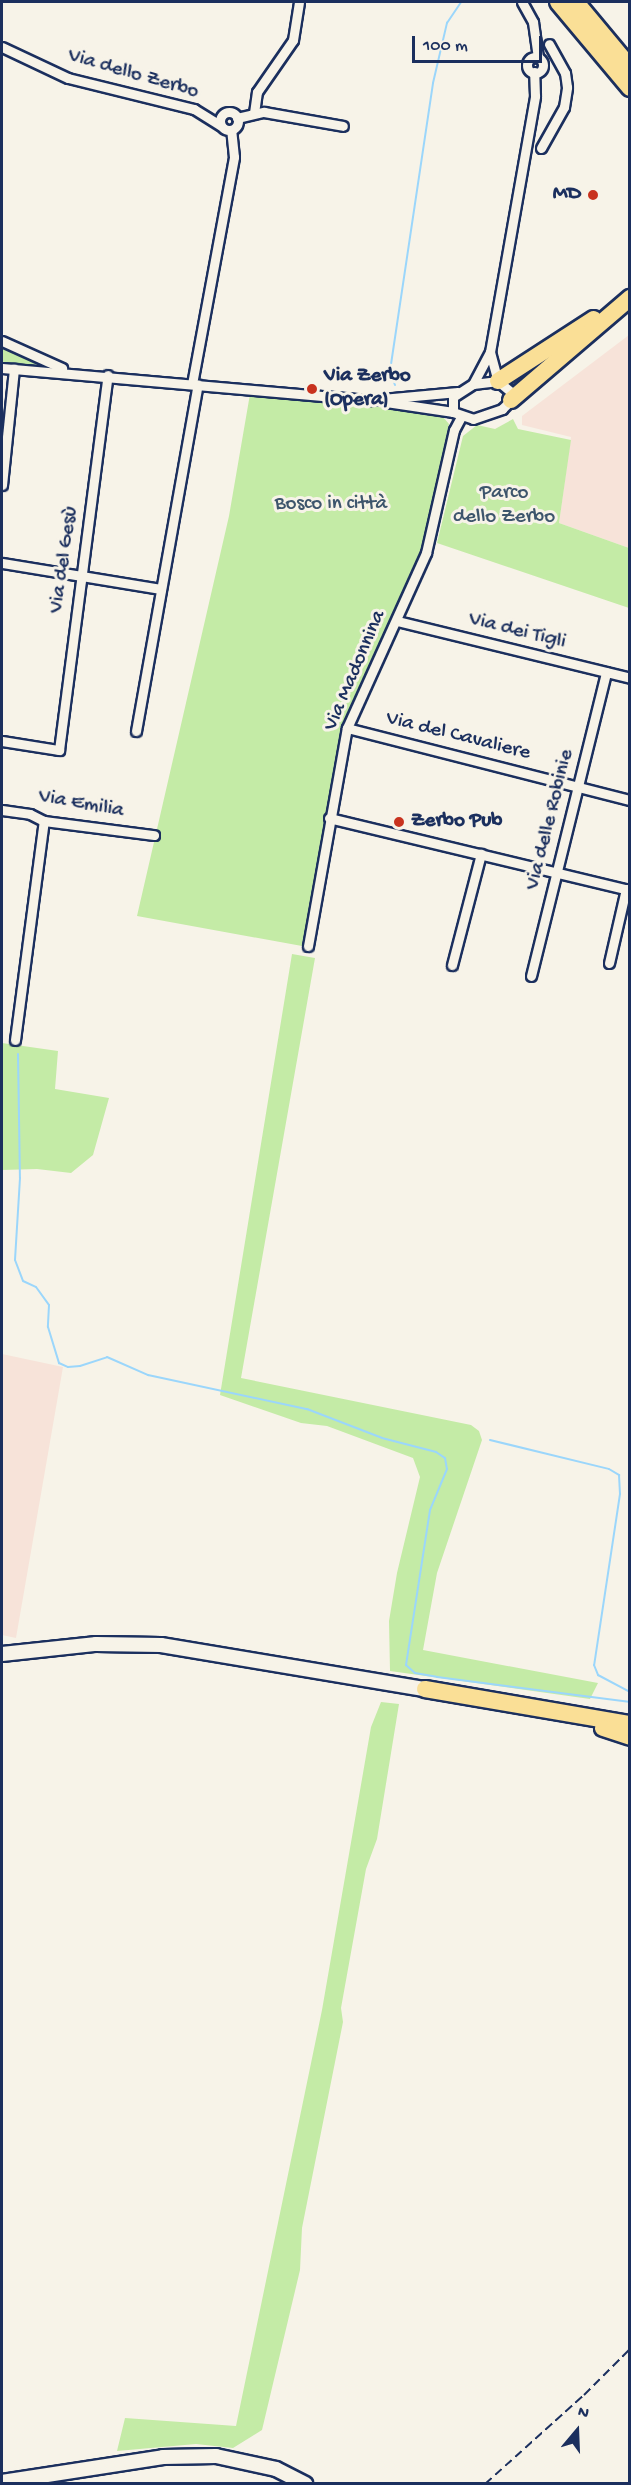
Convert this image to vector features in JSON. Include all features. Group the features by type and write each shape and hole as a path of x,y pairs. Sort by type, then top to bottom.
{"highway":[{"path":"558,2 623,70 630,97"},
{"path":"576,2 623,70 630,88"},
{"path":"498,381 572,331 625,301"},
{"path":"511,400 625,301"},
{"path":"425,1689 630,1724"},
{"path":"462,1695 527,1698 630,1713"},
{"path":"462,1695 506,1711 604,1728 630,1737"}],"main road":[{"path":"2,1654 96,1644 161,1645 425,1689"},
{"path":"2,2482 163,2457 216,2456 276,2469 305,2484"}],"street":[{"path":"254,113 257,93 293,40 299,2"},
{"path":"472,384 490,352 535,96 534,72 542,68 538,57 533,22 522,2"},
{"path":"541,148 564,107 567,87 565,73 549,44"},
{"name":"Via dello Zerbo","path":"2,47 68,78 194,109 231,130"},
{"path":"220,125 225,113 237,118 254,113 343,126"},
{"path":"136,731 234,157 231,130 237,118"},
{"path":"2,341 76,372"},
{"path":"2,368 76,372 371,400 485,417 511,400 509,390 498,381 490,352"},
{"path":"2,485 14,369"},
{"name":"Via del Gesù","path":"2,741 59,750 108,375"},
{"path":"371,400 458,392 472,384 498,381"},
{"path":"457,414 452,403 458,392"},
{"name":"Via Madonnina","path":"308,946 329,818 347,728 426,553 457,414"},
{"path":"2,563 161,589"},
{"name":"Via dei Tigli","path":"397,621 630,678"},
{"name":"Via delle Robinie","path":"531,976 606,672"},
{"name":"Via del Cavaliere","path":"347,728 630,800"},
{"name":"Via Emilia","path":"2,810 30,814 44,821 154,835"},
{"path":"329,818 628,890 609,963"},
{"path":"15,1040 44,821"},
{"path":"452,965 481,854"}],"shaded area":[{"path":"629,335 629,548 559,523 571,437 522,425 522,416"},
{"path":"2,1354 63,1367 16,1638 2,1635"}],"green space":[{"path":"2,345 41,363 45,367 2,364"},
{"name":"Bosco in città","path":"250,394 379,407 444,418 449,424 422,550 344,721 302,946 137,916 229,516"},
{"name":"Parco dello Zerbo","path":"513,419 518,429 571,440 559,523 629,548 629,608 437,543 463,436 477,425 495,429"},
{"path":"292,954 315,958 241,1378 471,1425 479,1431 482,1440 437,1573 423,1650 598,1683 590,1699 390,1671 389,1621 397,1573 420,1477 413,1458 327,1426 301,1423 220,1395"},
{"path":"2,1043 58,1051 55,1089 109,1098 93,1155 71,1173 37,1169 2,1170"},
{"path":"381,1702 399,1704 377,1839 366,1869 341,2008 343,2022 302,2228 300,2270 262,2430 233,2448 196,2444 117,2451 125,2418 236,2426 322,2010 371,1727"}],"waterway":[{"path":"395,385 390,371 433,83 447,23 461,2"},
{"path":"18,1054 20,1178 15,1260 23,1281 36,1287 49,1305 48,1327 59,1363 68,1367 80,1366 107,1357 148,1375 307,1409 382,1438 436,1452 445,1458 447,1469 430,1510 406,1665 415,1673 437,1677 630,1702"},
{"path":"490,1440 609,1469 619,1475 620,1494 594,1665 598,1675 630,1692"}],"railway":[{"path":"485,2484 584,2395 630,2349"}],"place":[{"name":"MD","path":"593,195"},
{"name":"Via Zerbo (Opera)","path":"312,389"},
{"name":"Zerbo Pub","path":"399,822"}]}
